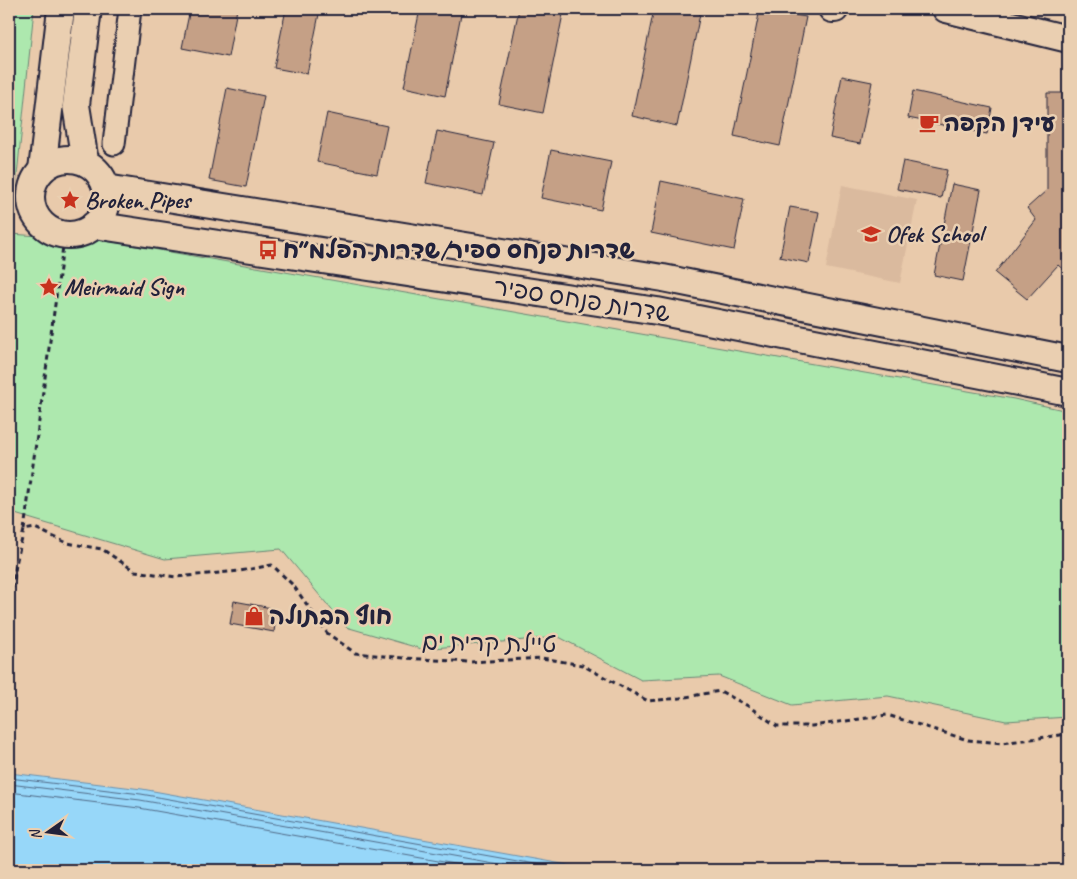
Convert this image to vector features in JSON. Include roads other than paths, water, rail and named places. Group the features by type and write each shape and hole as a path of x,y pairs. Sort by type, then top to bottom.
{"street":[{"name":"שדרות פנחס ספיר","path":"61,9 42,170 35,179 31,191 31,203 35,215 43,225 53,231 657,311 1068,392"},
{"path":"85,162 76,105 88,9"},
{"path":"114,144 130,9"},
{"path":"946,9 1068,39"},
{"path":"42,170 51,163 62,159 74,159 85,162 94,168 101,177 106,188 105,208 101,217 79,233"},
{"name":"שדרות פנחס ספיר","path":"106,188 663,278 1068,359"}],"water":[{"path":"9,773 142,789 596,870 9,870"}],"place":[{"name":"עידן הקפה","path":"929,123"},
{"name":"Broken Pipes","path":"70,200"},
{"name":"Ofek School","path":"871,234"},
{"name":"שדרות פנחס ספיר/שדרות הפלמ״ח","path":"268,250"},
{"name":"Meirmaid Sign","path":"49,287"},
{"name":"חוף הבתולה","path":"254,616"}]}
